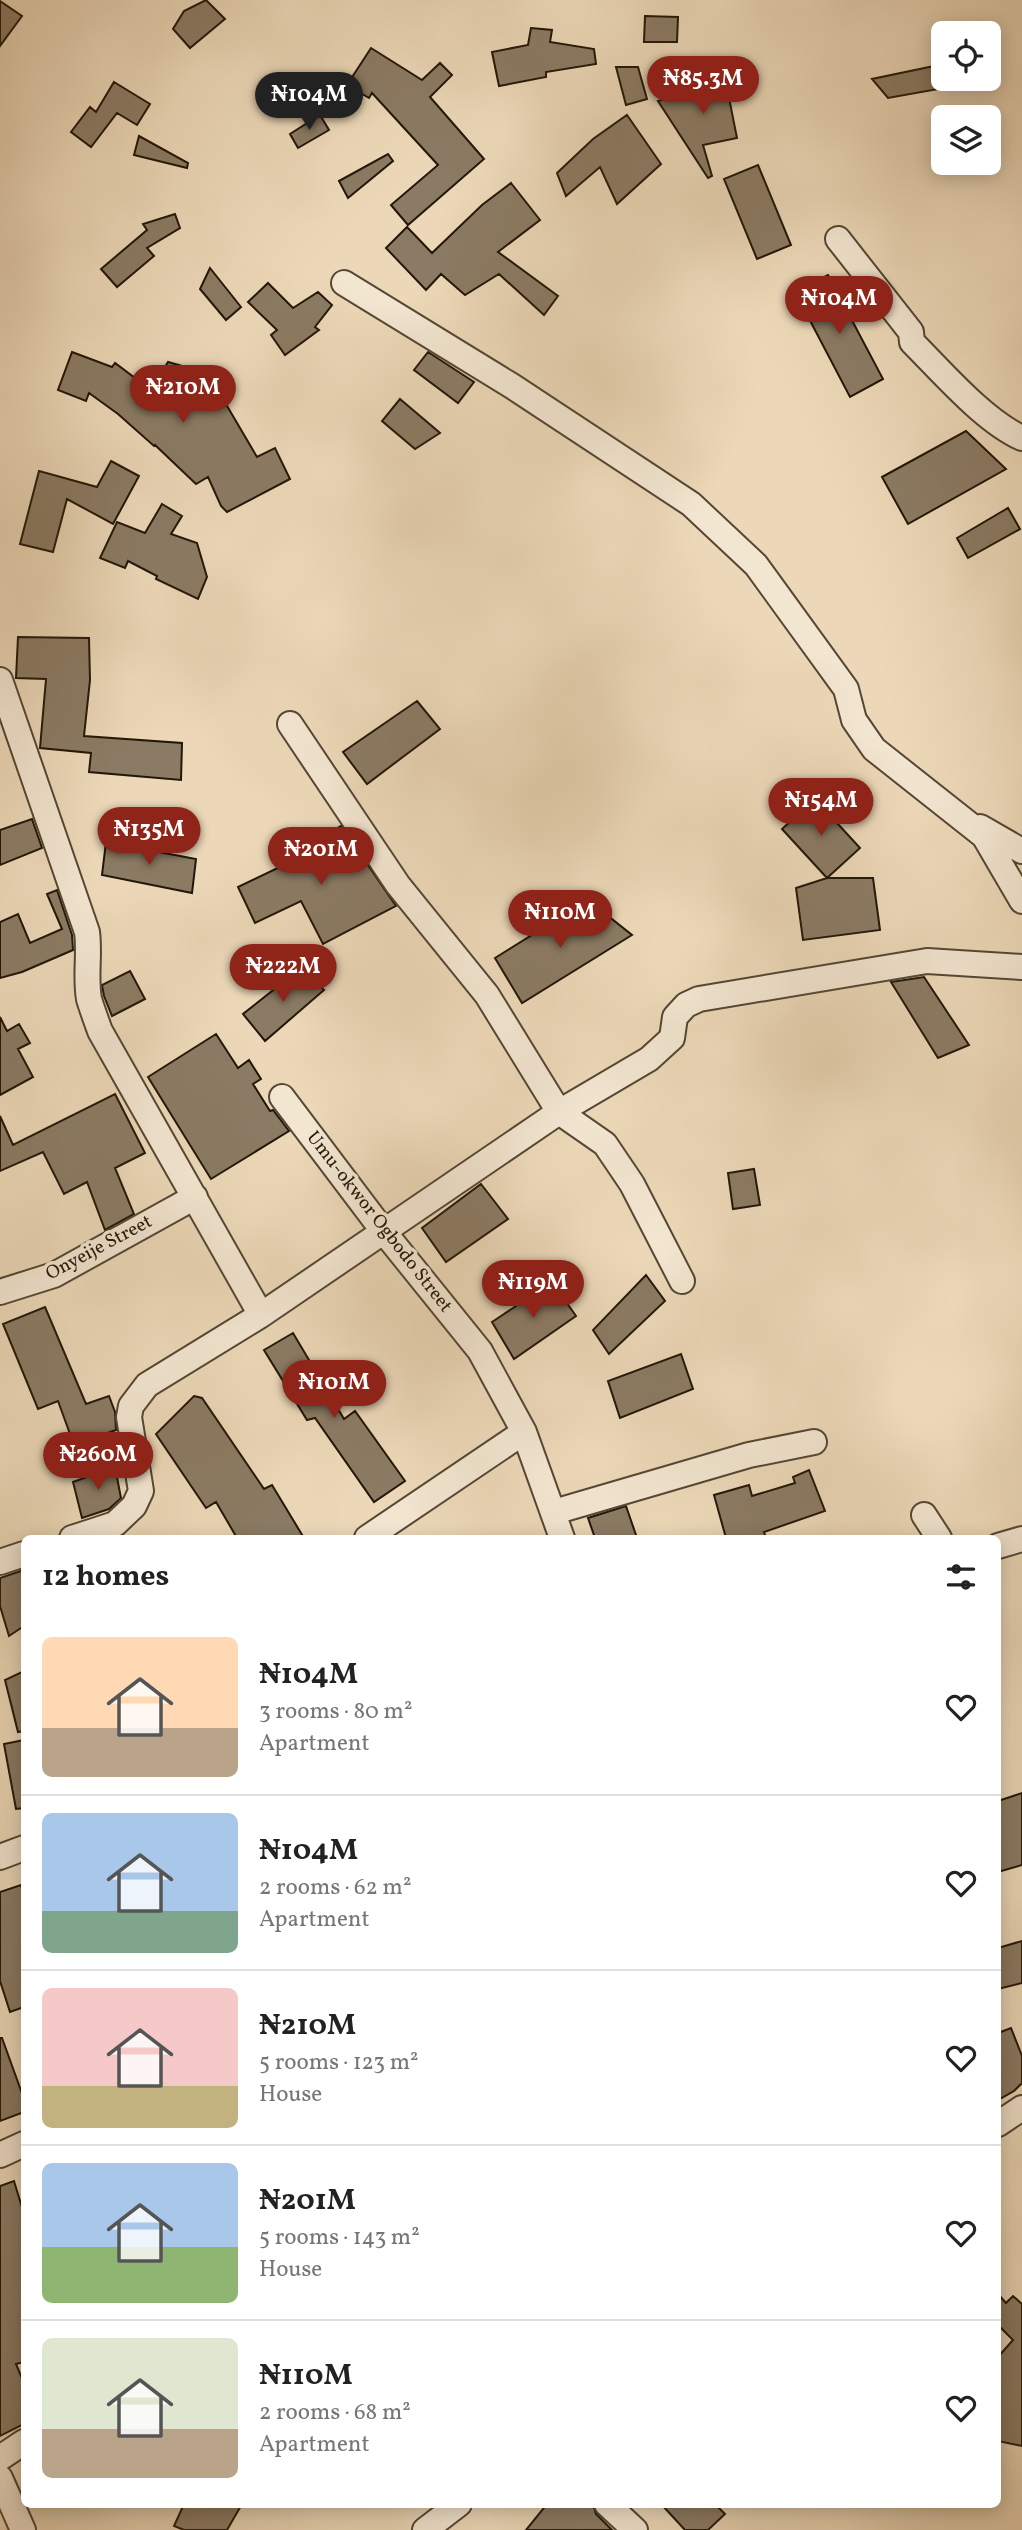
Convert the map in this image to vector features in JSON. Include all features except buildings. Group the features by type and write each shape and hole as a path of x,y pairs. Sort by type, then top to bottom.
{"street":[{"path":"838,239 911,332 912,342 981,409 1009,433 1022,438"},
{"path":"344,283 512,386 691,503 756,565 846,689 854,720 874,749 984,836 1022,901"},
{"path":"0,680 87,932 90,952 89,998 100,1031 261,1315"},
{"path":"290,724 398,886 487,995 559,1112 605,1144 632,1184 682,1282"},
{"path":"948,810 1022,851"},
{"path":"81,1535 114,1524 134,1506 141,1492 129,1417 131,1406 147,1385 261,1315 559,1112 649,1059 672,1038 675,1017 687,1005 699,999 927,961 1022,967"},
{"name":"Umu-okwor Ogbodo Street","path":"282,1097 384,1232 480,1351 524,1432 561,1535"},
{"name":"Onyeije Street","path":"0,1293 54,1275 195,1197"},
{"path":"371,1535 524,1432"},
{"path":"554,1512 748,1455 814,1442"},
{"path":"924,1514 937,1535"},
{"path":"1001,1545 1022,1539"},
{"path":"0,1562 21,1555"},
{"path":"0,1857 21,1849"},
{"path":"1001,2122 1022,2108"},
{"path":"0,2155 21,2145"},
{"path":"0,2458 21,2444"},
{"path":"0,2478 23,2530"},
{"path":"425,2530 454,2508"},
{"path":"611,2508 635,2530"}]}
